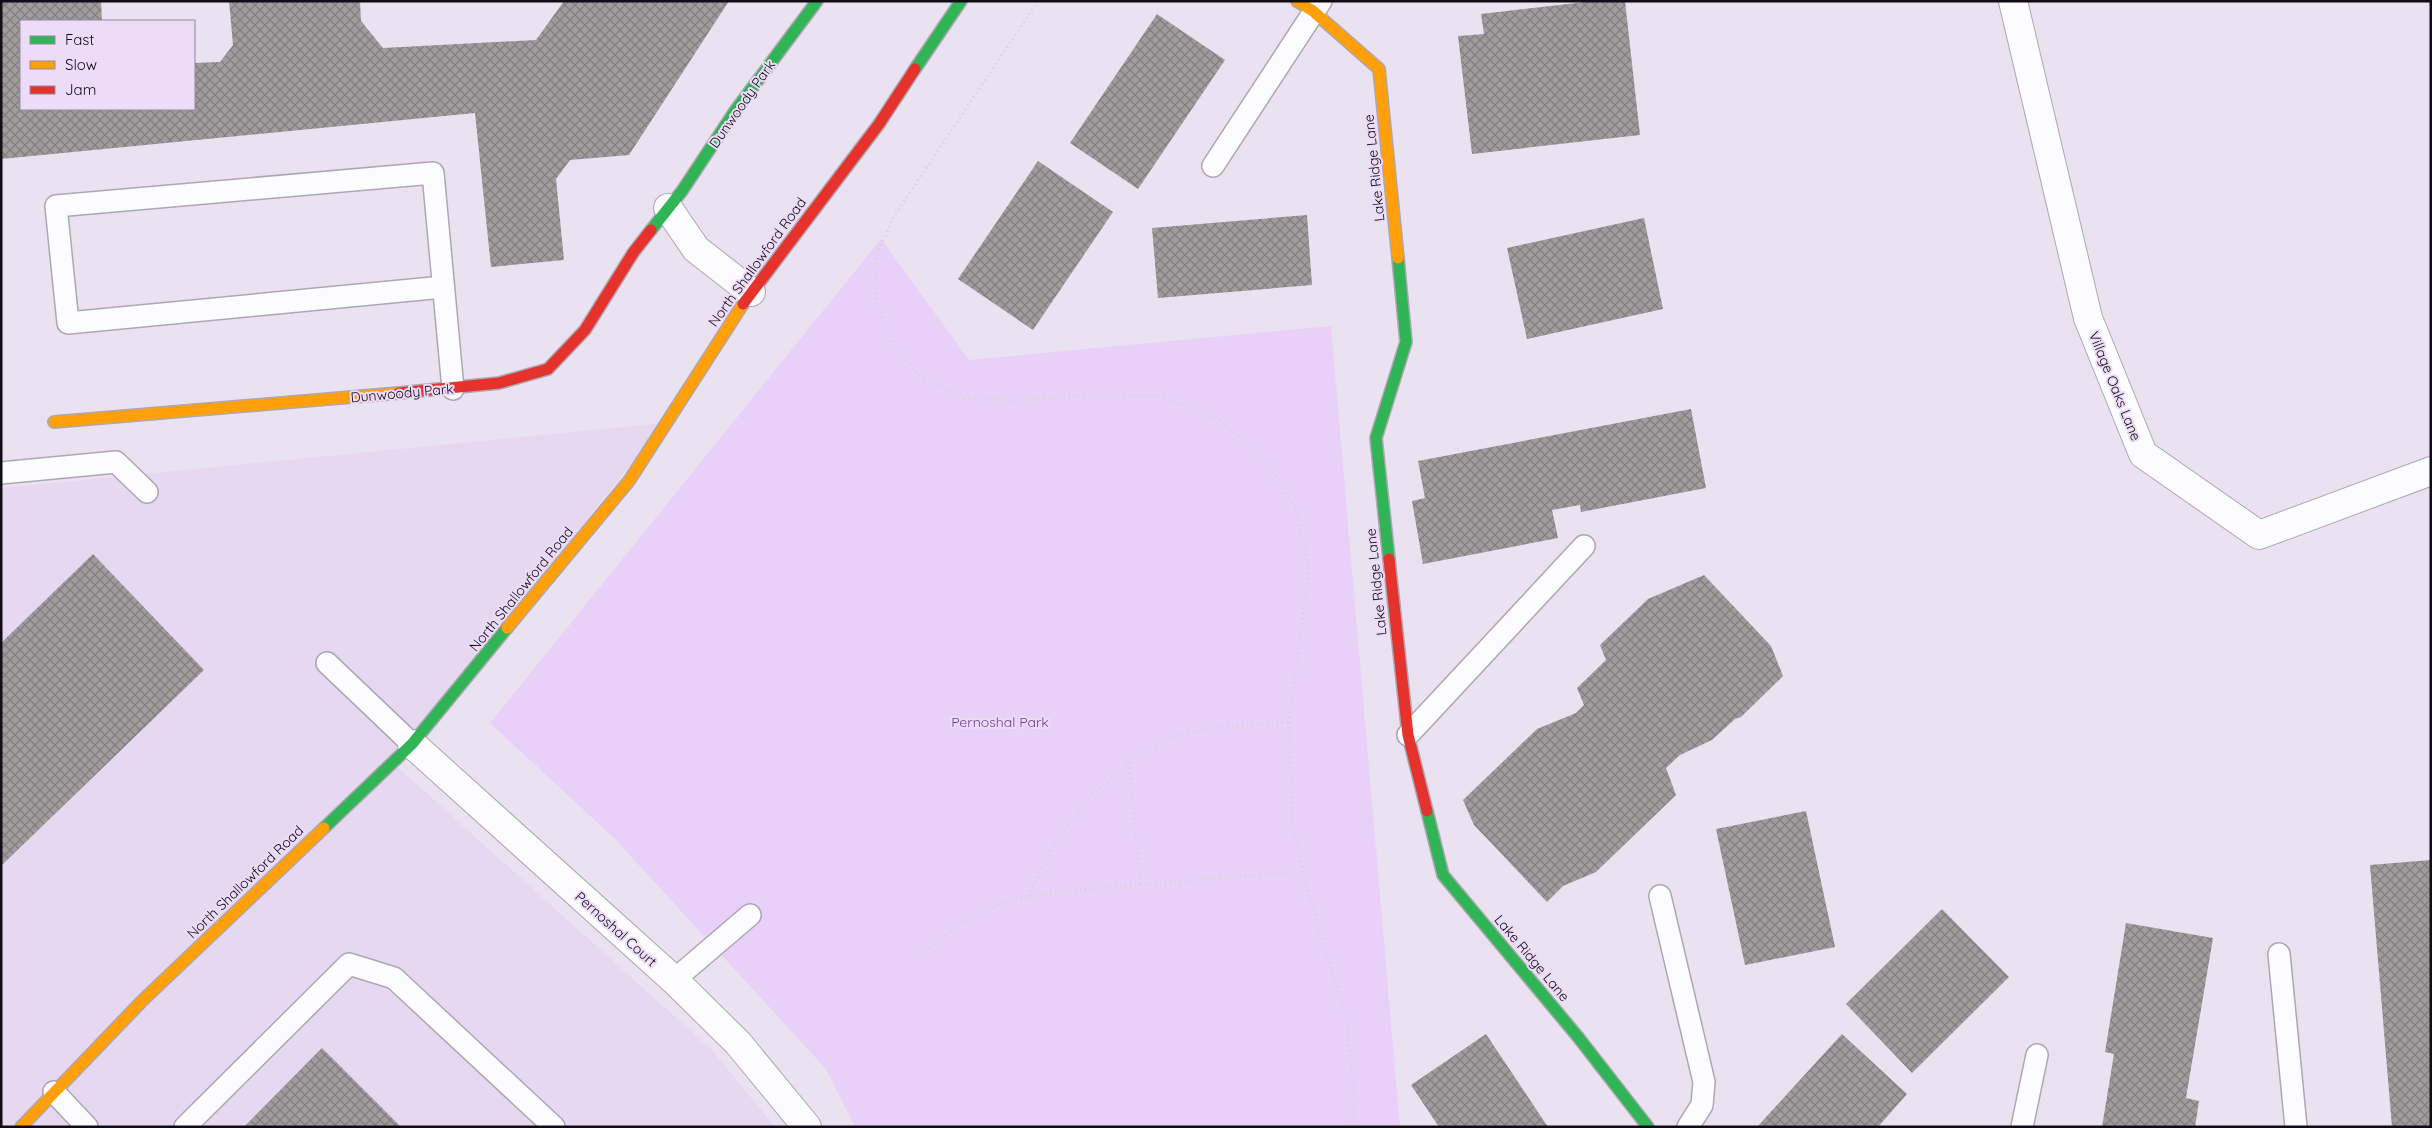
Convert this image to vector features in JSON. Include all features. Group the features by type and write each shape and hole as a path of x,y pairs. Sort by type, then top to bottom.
{"street":[{"name":"Dunwoody Park","path":"54,422 453,390 499,383 548,369 585,330 633,253 668,208 735,112 817,1"},
{"name":"North Shallowford Road","path":"21,1127 143,1000 412,744 629,481 751,292 879,124 960,1"},
{"name":"Village Oaks Lane","path":"2013,1 2088,318 2142,454 2259,535 2431,471"},
{"name":"Lake Ridge Lane","path":"1310,5 1379,69 1406,342 1376,438 1408,734 1443,875 1578,1037 1648,1127"},
{"path":"668,208 696,249 751,292"},
{"name":"Pernoshal Court","path":"412,744 674,980 738,1043 807,1127"}],"lane":[{"path":"1213,166 1310,5"},
{"path":"443,287 68,323 56,206 433,173 453,390"},
{"path":"1,473 116,462 147,492"},
{"path":"1408,734 1584,546"},
{"path":"327,663 412,744"},
{"path":"1660,896 1704,1082 1702,1105 1688,1127"},
{"path":"674,980 750,915"},
{"path":"2279,954 2296,1127"},
{"path":"185,1127 349,964 394,978 554,1127"},
{"path":"2022,1127 2038,1055"},
{"path":"54,1092 87,1127"}],"path":[{"path":"1038,1 894,216 875,260 875,297 891,340 916,372 964,398 1017,401 1102,394 1162,397 1220,420 1266,462 1295,506 1309,567 1289,722 1292,816 1304,871 1346,1020 1354,1094 1352,1127"},
{"path":"1029,897 1042,866 1062,833 1094,794 1140,754 1173,736 1210,728 1289,722"},
{"path":"1129,763 1140,884"},
{"path":"918,957 959,924 986,910 1018,898 1140,884 1304,871"}],"shaded area":[{"path":"664,423 392,762 713,1051 775,1127 1,1127 1,488"}],"green space":[{"name":"Pernoshal Park","path":"881,239 969,360 1331,326 1400,1127 855,1127 826,1069 615,839 490,723"}],"building":[{"path":"1,1 101,1 102,20 20,20 20,110 195,110 195,63 220,62 233,45 229,1 360,1 361,21 383,48 536,40 564,1 729,1 629,155 570,160 556,179 564,260 491,267 475,113 1,159"},
{"path":"1594,1 1625,1 1640,135 1472,154 1458,36 1484,34 1481,14"},
{"path":"1157,14 1225,60 1138,189 1070,143"},
{"path":"1038,161 1113,212 1033,330 958,279"},
{"path":"1307,215 1312,285 1158,298 1152,228"},
{"path":"1644,218 1663,309 1527,339 1507,248"},
{"path":"1691,409 1706,488 1581,512 1580,505 1552,510 1558,538 1423,564 1412,501 1425,498 1418,461"},
{"path":"93,554 204,670 1,866 1,643"},
{"path":"1704,575 1771,646 1783,676 1741,717 1735,719 1712,740 1680,755 1666,768 1676,795 1596,872 1563,886 1547,902 1474,825 1463,800 1537,729 1576,713 1584,705 1577,688 1606,660 1600,645 1648,599"},
{"path":"1806,811 1835,947 1745,965 1716,829"},
{"path":"2431,860 2431,1127 2392,1127 2370,865"},
{"path":"1942,909 2009,977 1912,1073 1846,1004"},
{"path":"2126,923 2213,938 2186,1098 2199,1101 2195,1127 2102,1127 2114,1054 2105,1052"},
{"path":"1486,1034 1548,1127 1439,1127 1411,1085"},
{"path":"1842,1034 1907,1094 1878,1127 1757,1127"},
{"path":"322,1048 401,1127 244,1127"}],"traffic: fast":[{"path":"651,230 682,191 735,111 817,1"},
{"path":"915,69 961,1"},
{"path":"1389,559 1376,438 1406,342 1398,258"},
{"path":"324,828 412,744 507,628"},
{"path":"1427,811 1443,875 1578,1037 1648,1127"}],"traffic: slow":[{"path":"1297,1 1313,11 1379,69 1398,258"},
{"path":"507,628 629,481 743,304"},
{"path":"54,422 399,393"},
{"path":"21,1127 143,1000 324,828"}],"traffic: jam":[{"path":"743,304 879,124 915,69"},
{"path":"399,393 499,383 548,369 585,330 633,253 651,230"},
{"path":"1389,559 1408,735 1427,811"}]}
